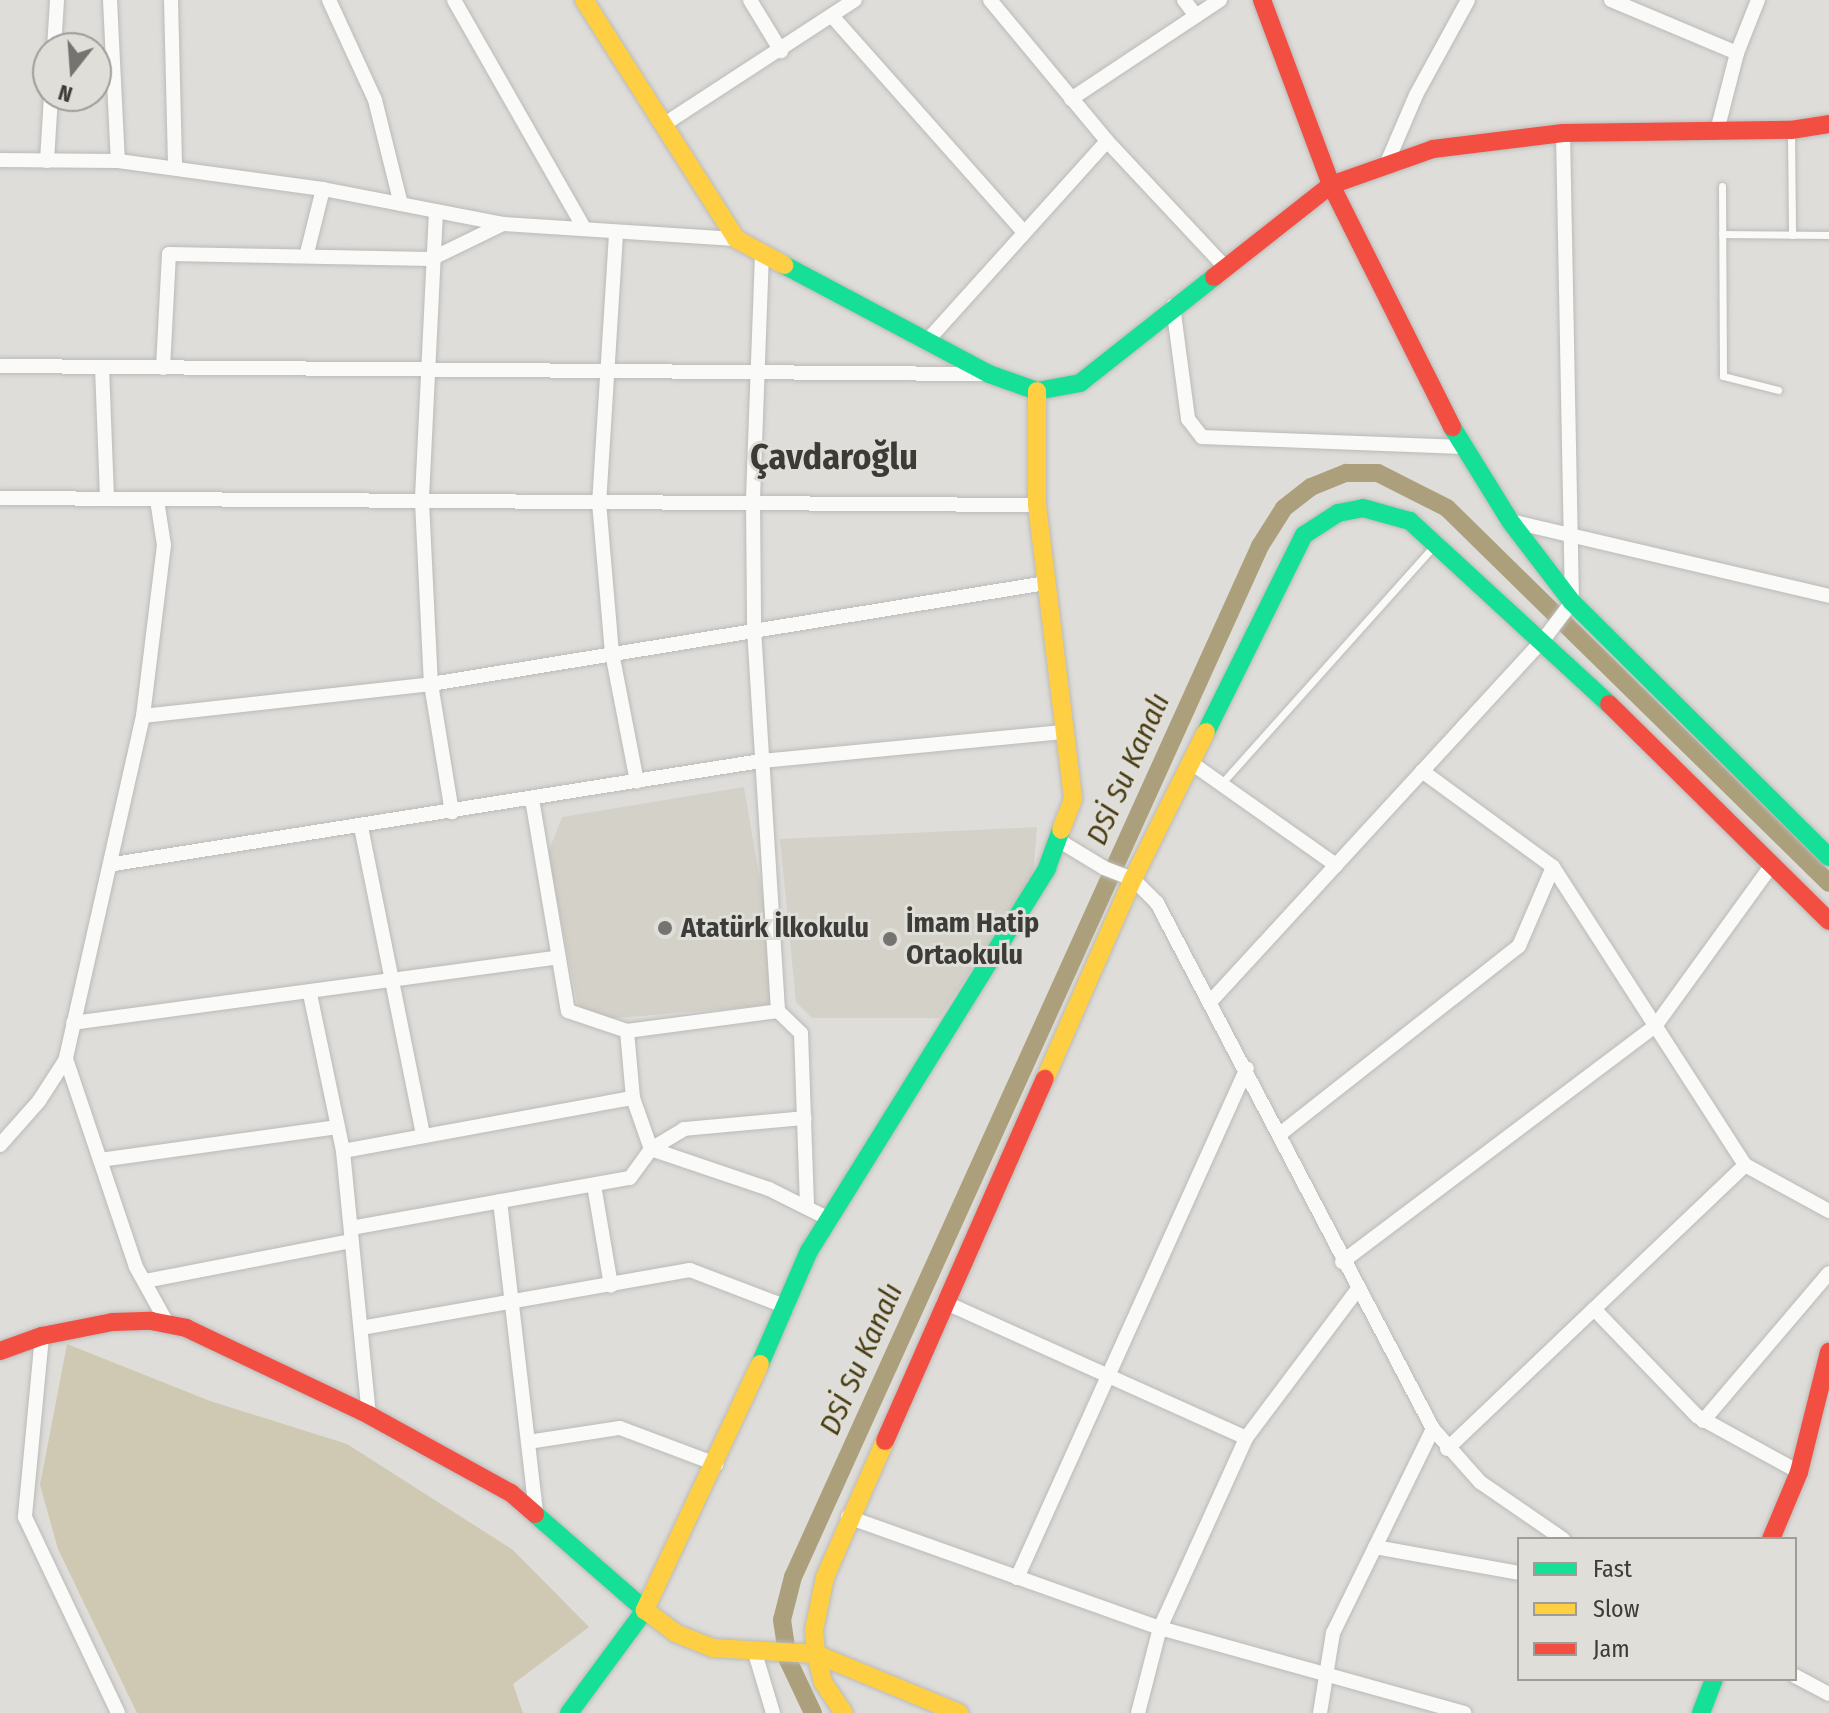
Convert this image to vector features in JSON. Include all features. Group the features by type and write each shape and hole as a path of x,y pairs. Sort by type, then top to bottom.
{"street":[{"path":"55,32 57,0"},
{"path":"110,0 118,161"},
{"path":"171,0 175,168"},
{"path":"329,0 375,100 401,204"},
{"path":"454,0 583,226"},
{"path":"584,0 736,239"},
{"path":"750,0 781,51"},
{"path":"663,125 855,0"},
{"path":"990,0 1107,141 1225,267"},
{"path":"1184,0 1196,16"},
{"path":"1071,99 1220,0"},
{"path":"1262,0 1331,185 1462,447 1510,521 1572,602 1829,857"},
{"path":"1386,165 1416,95 1468,0"},
{"path":"1611,0 1737,53"},
{"path":"1717,131 1737,53 1758,0"},
{"path":"832,16 1024,232"},
{"path":"47,161 50,112"},
{"path":"0,160 118,161 323,189 503,224 583,226 616,234 736,239 989,374 1037,391 1080,383 1173,306 1331,185 1433,149 1563,133 1791,130 1829,124"},
{"path":"1211,1001 1544,639 1572,602 1563,133"},
{"path":"927,341 1107,141"},
{"path":"307,253 323,189"},
{"path":"436,211 431,259 422,502 431,684 452,812"},
{"path":"163,368 169,254 307,253 431,259 503,224"},
{"path":"616,234 599,502 612,653 637,782"},
{"path":"762,253 753,502 754,629 778,1011 801,1033 807,1207"},
{"path":"1173,306 1188,419 1202,437 1462,447"},
{"path":"0,366 756,376 989,374"},
{"path":"102,367 107,499"},
{"path":"575,1711 645,1610 716,1464 827,1218 1047,868 1073,799 1037,505 1037,391"},
{"path":"0,498 1037,505"},
{"path":"0,1145 39,1101 66,1059 114,864 143,716 164,545 157,500"},
{"path":"844,1713 823,1682 816,1654 817,1608 848,1517 1133,879 1304,535 1338,513 1363,508 1410,521 1544,639 1829,921"},
{"path":"1510,521 1570,531 1829,596"},
{"path":"143,716 431,684 1046,583"},
{"path":"114,864 761,761 1064,732"},
{"path":"1190,762 1336,865"},
{"path":"1422,771 1553,867 1745,1165 1829,1211"},
{"path":"532,799 568,1011 627,1031 778,1011"},
{"path":"361,827 423,1134"},
{"path":"1058,840 1104,868 1133,879 1157,903 1247,1068 1342,1262 1433,1429 1447,1449 1480,1482 1560,1537"},
{"path":"1342,1262 1656,1025 1772,865"},
{"path":"1280,1134 1519,946 1553,867"},
{"path":"73,1023 310,994 559,957"},
{"path":"310,994 343,1151 369,1415"},
{"path":"627,1031 633,1098 651,1149"},
{"path":"66,1059 145,1281 167,1323"},
{"path":"1017,1578 1247,1068"},
{"path":"343,1151 633,1098"},
{"path":"145,1281 500,1201 630,1178 651,1149 684,1129 804,1118"},
{"path":"100,1160 338,1127"},
{"path":"651,1149 807,1207 827,1218"},
{"path":"1447,1449 1745,1165"},
{"path":"594,1185 611,1286"},
{"path":"500,1201 536,1512"},
{"path":"361,1328 512,1305 690,1270 787,1307"},
{"path":"1703,1421 1829,1273"},
{"path":"1138,1713 1160,1628 1246,1438 1357,1290"},
{"path":"944,1302 1246,1438"},
{"path":"1594,1309 1703,1421 1799,1472"},
{"path":"0,1351 42,1336 113,1322 167,1323 204,1334 482,1475 536,1512 645,1610 693,1642 763,1654 816,1654 959,1713"},
{"path":"42,1336 25,1517 118,1713"},
{"path":"1772,1537 1799,1472 1829,1352"},
{"path":"528,1442 620,1428 716,1464"},
{"path":"1320,1713 1333,1633 1433,1429"},
{"path":"848,1517 1160,1628 1325,1677 1464,1713"},
{"path":"1375,1547 1517,1573"},
{"path":"763,1654 773,1713"},
{"path":"1797,1677 1829,1694"},
{"path":"1701,1713 1713,1681"}],"lane":[{"path":"1791,130 1792,235"},
{"path":"1722,186 1723,376 1778,390"},
{"path":"1722,234 1829,235"},
{"path":"1221,784 1438,543"}],"shaded area":[{"name":"Atatürk İlkokulu","path":"744,787 781,1004 605,1019 578,1006 548,853 562,817"},
{"name":"İmam Hatip Ortaokulu","path":"1037,827 1033,877 939,1018 812,1018 796,1002 780,839"},
{"path":"67,1344 210,1401 347,1444 513,1550 589,1627 513,1684 523,1713 137,1713 58,1549 40,1485"}],"waterway":[{"name":"DSİ Su Kanalı","path":"813,1713 788,1660 782,1620 793,1577 1260,546 1284,508 1311,487 1346,473 1378,473 1447,508 1829,883"}],"traffic: fast":[{"path":"784,265 989,374 1037,391 1080,383 1214,277"},
{"path":"1452,427 1510,521 1572,602 1829,857"},
{"path":"1206,732 1304,535 1338,513 1363,508 1410,521 1609,704"},
{"path":"760,1364 809,1251 1047,868 1061,830"},
{"path":"535,1514 645,1610 569,1713"},
{"path":"1701,1713 1713,1681"}],"traffic: slow":[{"path":"584,0 736,239 784,265"},
{"path":"1037,391 1037,505 1073,799 1061,830"},
{"path":"1045,1079 1133,879 1206,732"},
{"path":"760,1364 645,1610 675,1633 713,1648 816,1654 823,1682 844,1713"},
{"path":"885,1441 825,1577 814,1630 816,1654 959,1713"}],"traffic: jam":[{"path":"1262,0 1331,185 1452,427"},
{"path":"1214,277 1331,185 1433,149 1563,133 1791,130 1829,124"},
{"path":"1609,704 1829,921"},
{"path":"885,1441 1045,1079"},
{"path":"0,1351 42,1336 113,1322 151,1321 186,1328 369,1415 511,1493 535,1514"},
{"path":"1772,1537 1799,1472 1829,1352"}],"place":[{"name":"Atatürk İlkokulu","path":"665,928"},
{"name":"İmam Hatip Ortaokulu","path":"890,939"}],"district":[{"name":"Çavdaroğlu","path":"834,458"}]}
